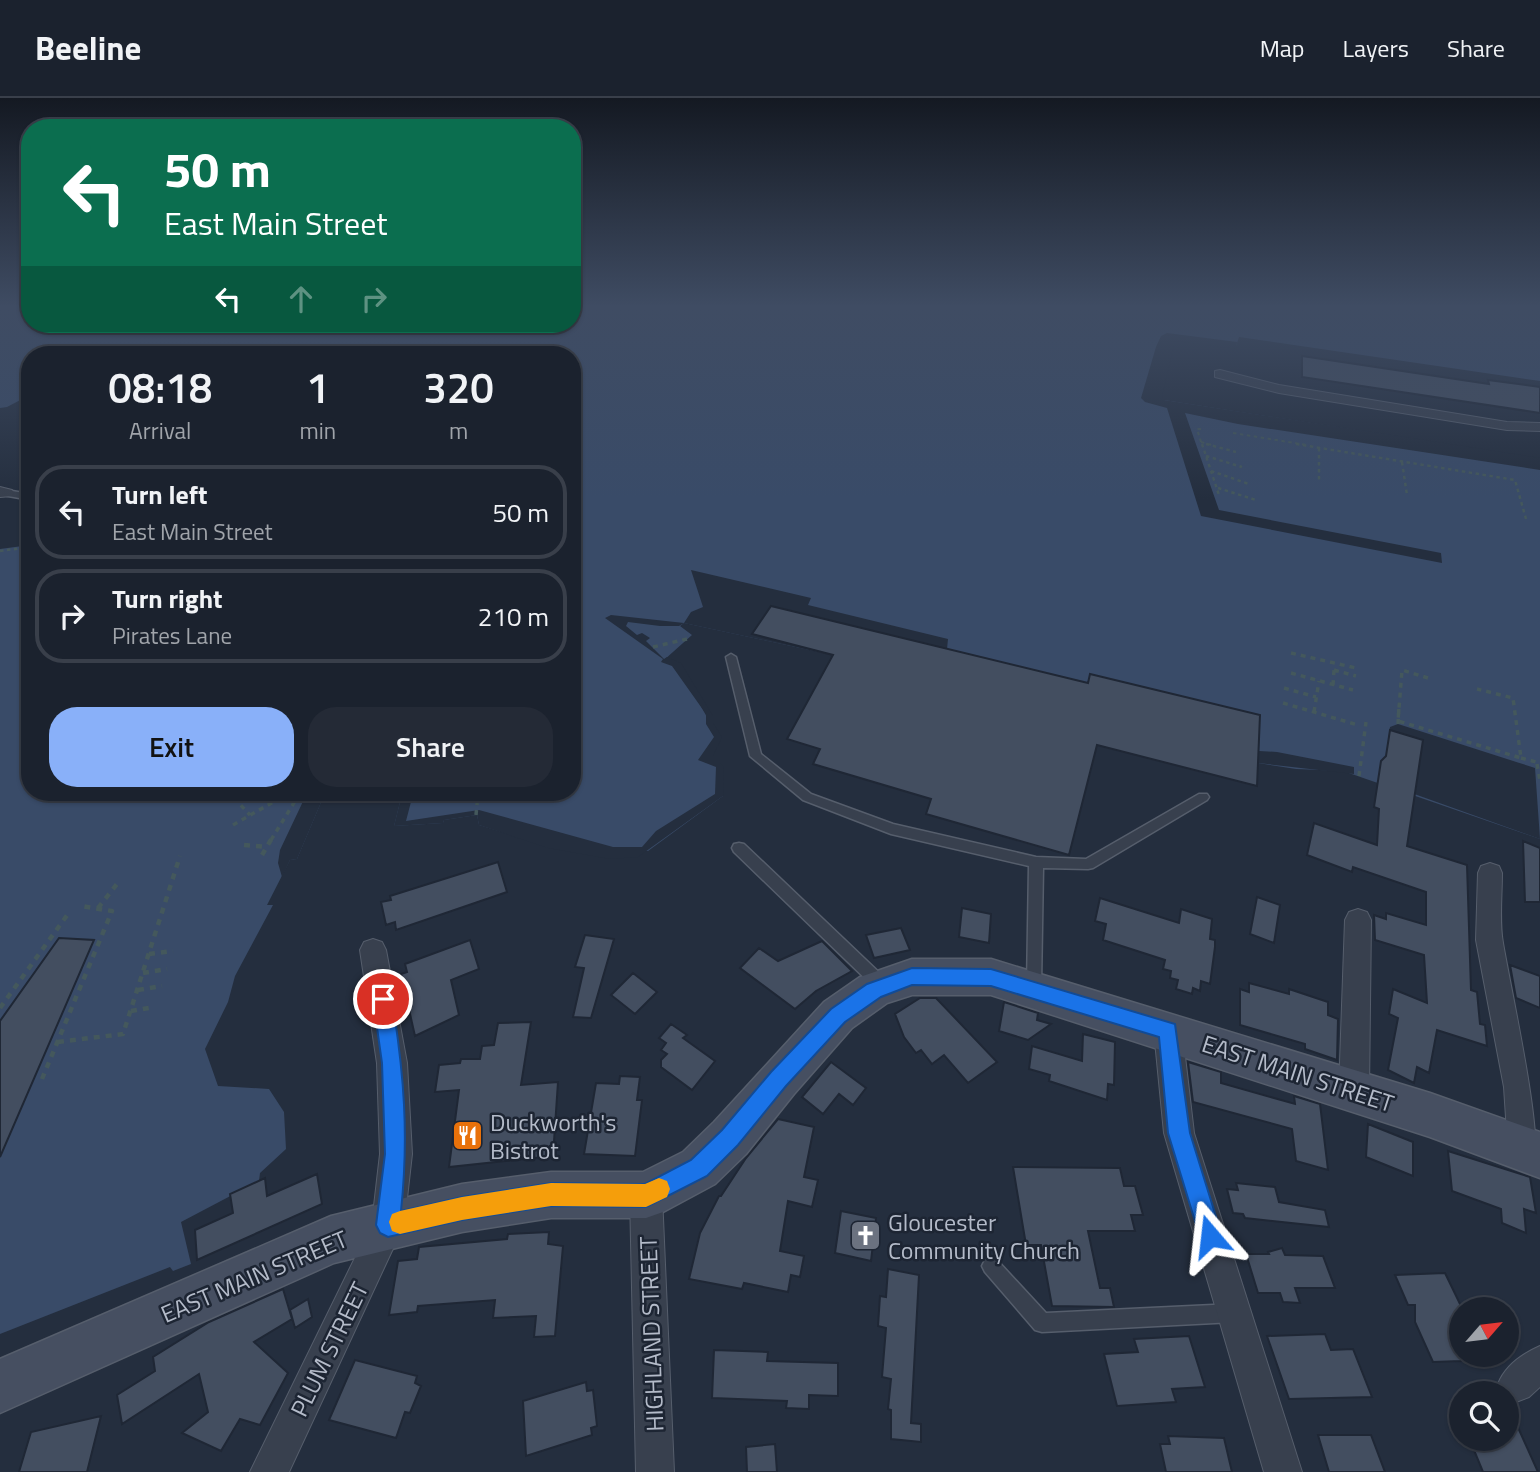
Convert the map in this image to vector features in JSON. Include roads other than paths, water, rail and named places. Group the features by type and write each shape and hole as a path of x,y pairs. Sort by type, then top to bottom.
{"main road":[{"name":"EAST MAIN STREET","path":"0,1386 331,1240 462,1208 551,1195 646,1195 699,1168 730,1138 779,1079 838,1015 874,990 912,977 991,977 1354,1091 1532,1152"}],"street":[{"path":"1220,374 1279,389 1507,426 1540,427"},
{"path":"1490,873 1489,940 1532,1152"},
{"path":"1354,1091 1358,920"},
{"name":"PLUM STREET","path":"269,1472 388,1225 396,1154 392,1063 373,950"},
{"path":"1168,1031 1179,1133 1283,1472"},
{"name":"HIGHLAND STREET","path":"646,1195 655,1472"}],"lane":[{"path":"3,493 21,496"},
{"path":"731,657 757,756 807,797 891,829 1036,862 1088,864 1203,797"},
{"path":"739,848 884,987"},
{"path":"1034,990 1036,862"},
{"path":"991,1266 1042,1322 1234,1313"}],"water":[{"path":"0,371 21,371 21,400 0,408"},
{"path":"581,371 1164,371 1158,399 1540,459 1540,839 1343,771 1296,769 1258,763 833,655 684,623 680,626 692,635 664,660 678,665 718,737 709,757 720,765 723,796 648,851 525,839 479,825 477,815 444,820 443,823 394,826 400,801 581,801"},
{"path":"1472,371 1540,371 1540,381"},
{"path":"21,546 21,801 322,801 297,859 290,860 267,905 273,905 235,976 228,1002 205,1049 218,1086 269,1089 284,1112 286,1149 260,1173 259,1181 181,1222 191,1264 173,1271 170,1267 0,1334 0,549"}],"place":[{"name":"Duckworth's Bistrot","path":"467,1136"},
{"name":"Gloucester Community Church","path":"865,1236"}]}
